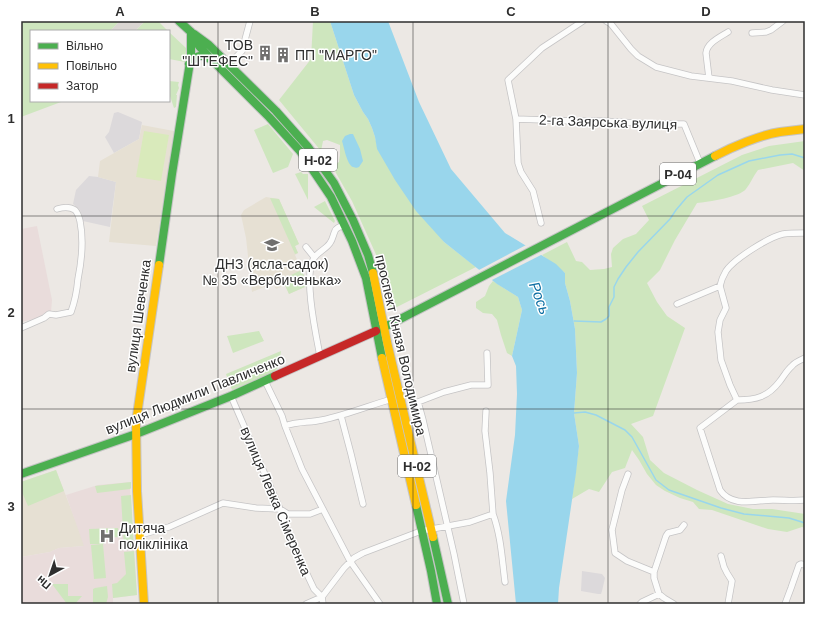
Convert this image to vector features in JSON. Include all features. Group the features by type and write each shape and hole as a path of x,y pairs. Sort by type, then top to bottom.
{"main road":[{"name":"проспект Князя Володимира","path":"180,21 191,32 209,45 292,128 334,184 350,214 368,255 373,274 384,328 448,604"},
{"name":"проспект Князя Володимира","path":"191,32 199,46 269,117 300,151 331,197 345,224 366,278 376,331 431,571 437,604"},
{"name":"вулиця Шевченка","path":"144,604 137,491 136,434 138,404 191,56 191,32"},
{"path":"189,64 200,56 205,56 211,59"},
{"name":"Р-04","path":"376,331 700,163 740,144 779,132 805,129"},
{"name":"вулиця Людмили Павличенко","path":"21,474 136,434 231,396 376,331"}],"street":[{"path":"228,65 242,51 250,21"},
{"path":"541,223 533,191 521,172 518,163 516,119 508,80 542,48 583,21"},
{"path":"606,21 611,24 638,56 656,67 691,76 732,81 772,90 805,95"},
{"path":"752,33 766,32 782,21"},
{"path":"709,78 706,50 715,40 728,32"},
{"name":"2-га Заярська вулиця","path":"516,119 684,124 700,163"},
{"path":"21,328 44,318 49,314 56,315 71,312 82,258 83,243 81,228 76,211 65,207 57,209"},
{"path":"320,356 309,288 310,269 314,257 330,244 335,230 345,224"},
{"path":"737,400 721,360 718,332 720,320 726,308 720,286 722,278 727,270 741,257 769,240 782,234 805,233"},
{"path":"306,247 314,257"},
{"path":"677,304 720,286"},
{"path":"464,604 418,402 444,392 471,385 488,385 487,353"},
{"path":"805,358 793,365 771,392 764,396 750,400 737,400 700,428 720,490 726,497 742,502 805,500"},
{"path":"265,381 282,416 302,469 350,561 380,604"},
{"name":"вулиця Левка Сімеренка","path":"231,396 280,509 290,538 314,589 322,597 323,604"},
{"path":"285,426 293,423 320,421 341,416 392,399"},
{"path":"486,411 485,431 493,514 497,525 505,582"},
{"path":"341,416 363,504"},
{"path":"628,474 622,490 612,530 615,553 627,561 654,572"},
{"path":"140,534 169,527 223,503 256,508 280,509 288,514 310,514 323,509"},
{"path":"306,604 322,597 350,561 363,553 421,531 470,522 493,514"},
{"path":"674,604 659,594 654,578 654,572 666,536 668,533 680,530 684,525"},
{"path":"721,556 724,567 732,581 728,604"},
{"path":"785,604 792,588 798,565 805,565"},
{"path":"640,604 659,594"}],"shaded area":[{"path":"120,21 145,21 136,30 111,30"},
{"path":"118,112 142,122 139,139 114,153 105,137 109,132 114,113"},
{"path":"142,125 174,131 156,246 109,242 116,182 98,177 100,161 139,139"},
{"path":"89,176 116,182 110,227 83,221 80,210 73,204 76,190"},
{"name":"ДНЗ (ясла-садок) № 35 «Вербиченька»","path":"266,197 279,199 299,244 295,246 298,253 295,255 307,286 289,294 285,285 276,289 273,283 252,292 246,238 241,215 244,210"},
{"path":"37,226 52,300 51,312 43,317 21,322 21,229"},
{"path":"56,470 85,546 59,548 50,552 21,557 21,482"},
{"name":"Дитяча поліклініка","path":"131,482 130,489 137,595 113,598 113,604 21,604 21,557 50,552 59,548 84,546 66,495 98,485"},
{"path":"582,571 602,574 605,578 601,594 581,591"}],"green space":[{"path":"21,21 120,21 111,30 30,30 30,102 61,102 21,117"},
{"path":"145,21 158,21 167,30 136,30"},
{"path":"313,21 330,21 354,95 372,128 378,150 444,242 476,267 391,310 387,300 383,270 352,201 332,166 339,162 340,145 327,140 323,141 321,151 279,100 311,59"},
{"path":"170,33 186,48 185,62 170,59"},
{"path":"170,81 179,82 179,88 176,95 176,107 174,108 170,96"},
{"path":"268,124 293,154 288,167 273,173 254,130"},
{"path":"144,131 169,135 161,181 136,177"},
{"path":"805,141 805,171 793,163 758,170 748,187 743,192 723,199 697,203 675,240 660,270 647,283 657,302 667,316 685,328 653,416 631,424 643,437 650,460 664,473 728,504 753,509 772,509 805,514 805,528 802,527 787,532 768,529 712,510 699,509 693,502 680,498 656,485 647,474 632,450 625,468 612,472 599,492 589,489 572,499 579,446 574,413 577,373 575,329 565,283 565,273 542,255 567,242 576,261 582,262 590,270 612,267 611,254 613,248 623,239 636,234 649,220 642,206 742,155 769,146"},
{"path":"301,172 303,174 308,174 308,200 295,174"},
{"path":"270,198 279,199 299,244 295,246 298,253 295,254"},
{"path":"325,201 335,221 334,223 314,207"},
{"path":"302,270 307,286 289,294 282,279"},
{"path":"493,281 518,297 522,310 512,356 507,353 497,320 492,314 483,313 476,308 476,302 485,296"},
{"path":"259,331 264,341 233,353 227,336"},
{"path":"281,351 279,366 274,372 232,390 226,374"},
{"path":"56,470 64,491 28,506 21,490 21,482"},
{"path":"131,482 130,489 97,493 95,486"},
{"path":"131,495 134,549 124,549 121,496"},
{"path":"118,528 119,537 104,538 104,544 90,544 89,529"},
{"path":"103,544 106,578 94,579 91,545"},
{"path":"134,551 137,595 113,598 112,584 117,583 126,574 124,552"},
{"path":"52,584 68,584 68,596 82,596 75,604 67,604"},
{"path":"107,586 108,597 106,604 93,604 93,589"}],"water":[{"name":"Рось","path":"330,21 388,21 419,102 451,169 505,233 556,264 565,273 565,283 575,329 577,373 574,413 579,446 558,604 516,604 506,501 515,435 517,394 516,366 512,356 522,310 518,297 497,284 444,242 416,211 395,180 377,149 372,128 354,95"},
{"path":"353,134 360,149 363,161 357,168 351,166 349,163 342,141 345,136"}],"pier":[{"path":"528,244 543,254 490,281 477,271"}],"waterway":[{"path":"574,321 601,322 609,316 609,307 614,297 614,287 626,267 638,252 670,219 687,197 718,175 749,161 792,154 805,158"},
{"path":"574,413 585,412 596,415 625,430 632,437 656,480 669,490 721,508 744,514 789,518 805,523"}],"traffic: fast":[{"path":"179,21 191,32 199,46 211,59 269,117 300,151 331,197 352,241 366,278 382,358"},
{"path":"159,265 191,56 191,32"},
{"path":"194,34 209,45 276,111 308,147 334,183 353,220 368,255 373,273"},
{"path":"189,64 198,56 203,56 210,59"},
{"path":"379,330 715,156"},
{"path":"21,474 136,434 231,396 275,376"},
{"path":"416,505 437,604"},
{"path":"433,537 448,604"}],"traffic: slow":[{"path":"715,156 738,145 764,136 780,132 805,129"},
{"path":"144,604 137,491 136,422 159,265"},
{"path":"373,273 387,342 433,537"},
{"path":"382,358 416,505"}],"traffic: jam":[{"path":"275,376 376,331"}],"place":[{"name":"ТОВ \"ШТЕФЕС\"","path":"265,53"},
{"name":"ПП \"МАРГО\"","path":"283,55"},
{"name":"ДНЗ (ясла-садок) № 35 «Вербиченька»","path":"272,245"},
{"name":"Дитяча поліклініка","path":"107,536"}]}
